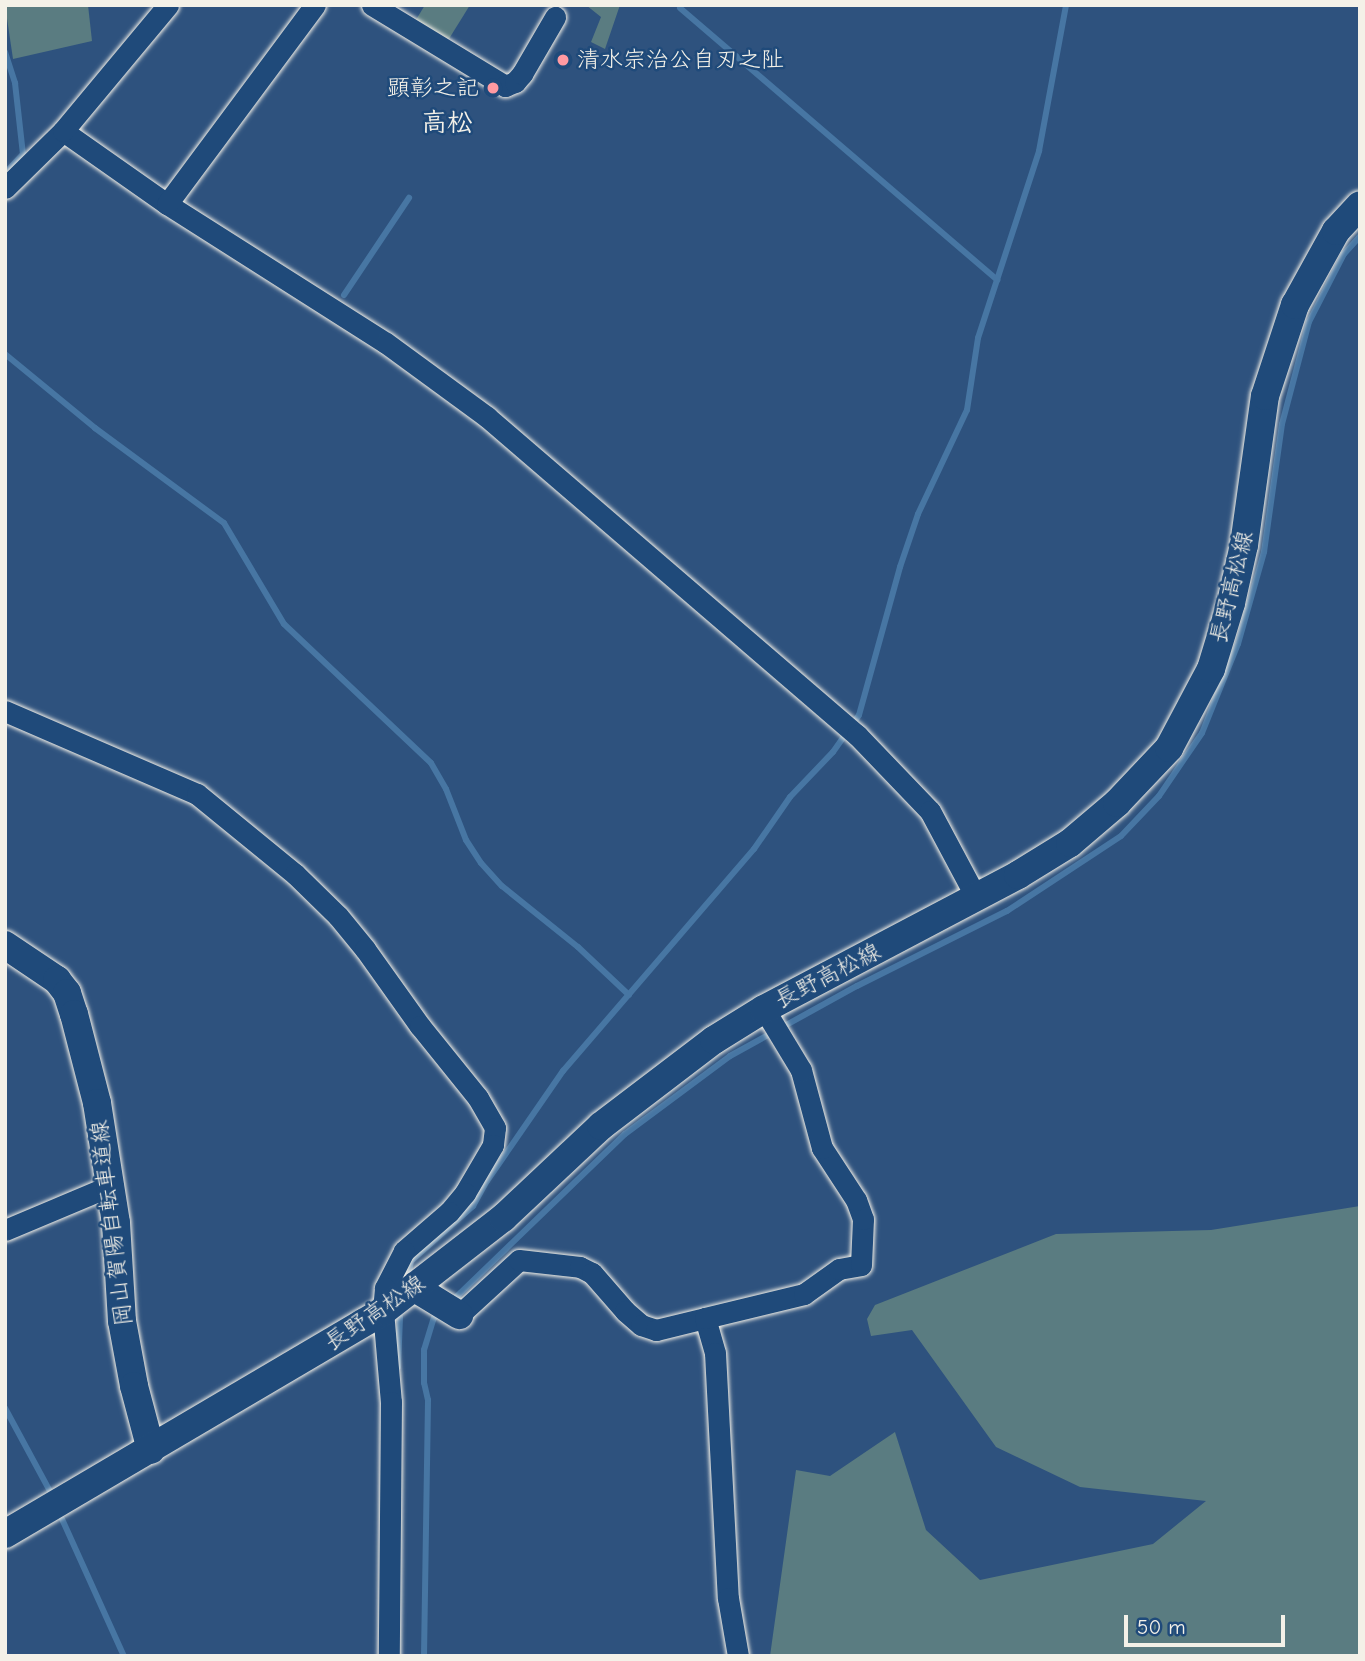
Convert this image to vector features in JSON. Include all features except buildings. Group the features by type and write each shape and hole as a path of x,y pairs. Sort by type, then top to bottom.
{"main road":[{"name":"長野高松線","path":"5,1534 383,1311 441,1304 503,1217 601,1126 675,1068 771,1020 977,899 1070,843 1116,803 1169,748 1211,669 1231,603 1244,545 1265,396 1295,305 1336,231 1360,205"},
{"name":"岡山賀陽自転車道線","path":"5,945 57,980 68,993 97,1103 112,1185 122,1321 134,1387 151,1450"}],"street":[{"path":"5,188 63,131 169,5"},
{"path":"167,204 315,5"},
{"path":"372,5 505,86 515,82 522,74 555,17"},
{"path":"63,131 167,204 386,343 487,416 857,735 930,810 977,899"},
{"path":"5,710 197,794 295,874 338,916 489,1113 495,1128 493,1145 449,1212 404,1251 386,1288 383,1311 391,1402 390,1656"},
{"path":"441,1304 519,1260 580,1267 592,1273 641,1325 656,1330 804,1294 839,1269 861,1265 863,1219 860,1210 822,1148 801,1070 771,1020"},
{"path":"5,1230 112,1185"},
{"path":"705,1318 715,1353 727,1598 738,1656"}],"green space":[{"path":"5,5 88,5 92,41 13,59"},
{"path":"425,5 470,5 447,42 414,23"},
{"path":"586,5 620,5 605,49 591,42 601,17"},
{"path":"1360,1206 1360,1656 770,1656 796,1470 830,1476 895,1432 926,1530 980,1580 1153,1544 1206,1501 1080,1487 996,1447 912,1330 871,1336 867,1319 875,1305 1056,1234 1211,1230"}],"waterway":[{"path":"409,1272 411,1261 473,1206 487,1181 563,1071 754,849 790,797 833,752 859,715 900,567 918,514 967,410 978,338 1039,151 1066,5"},
{"path":"680,8 997,280"},
{"path":"5,52 15,83 23,154 5,173"},
{"path":"344,295 409,198"},
{"path":"452,1301 625,1134 730,1056 857,986 1007,911 1121,836 1159,796 1202,733 1238,644 1264,552 1282,424 1309,322 1344,254 1360,236"},
{"path":"5,354 95,428 224,523 284,624 431,763 446,789 466,840 481,863 502,886 578,947 629,995"},
{"path":"424,1656 428,1400 424,1383 424,1350 434,1318 439,1313"},
{"path":"398,1367 400,1317"},
{"path":"5,1408 51,1493"},
{"path":"62,1519 124,1656"}],"place":[{"name":"清水宗治公自刃之阯","path":"563,60"},
{"name":"顕彰之記","path":"493,88"}],"district":[{"name":"高松","path":"447,124"}]}
